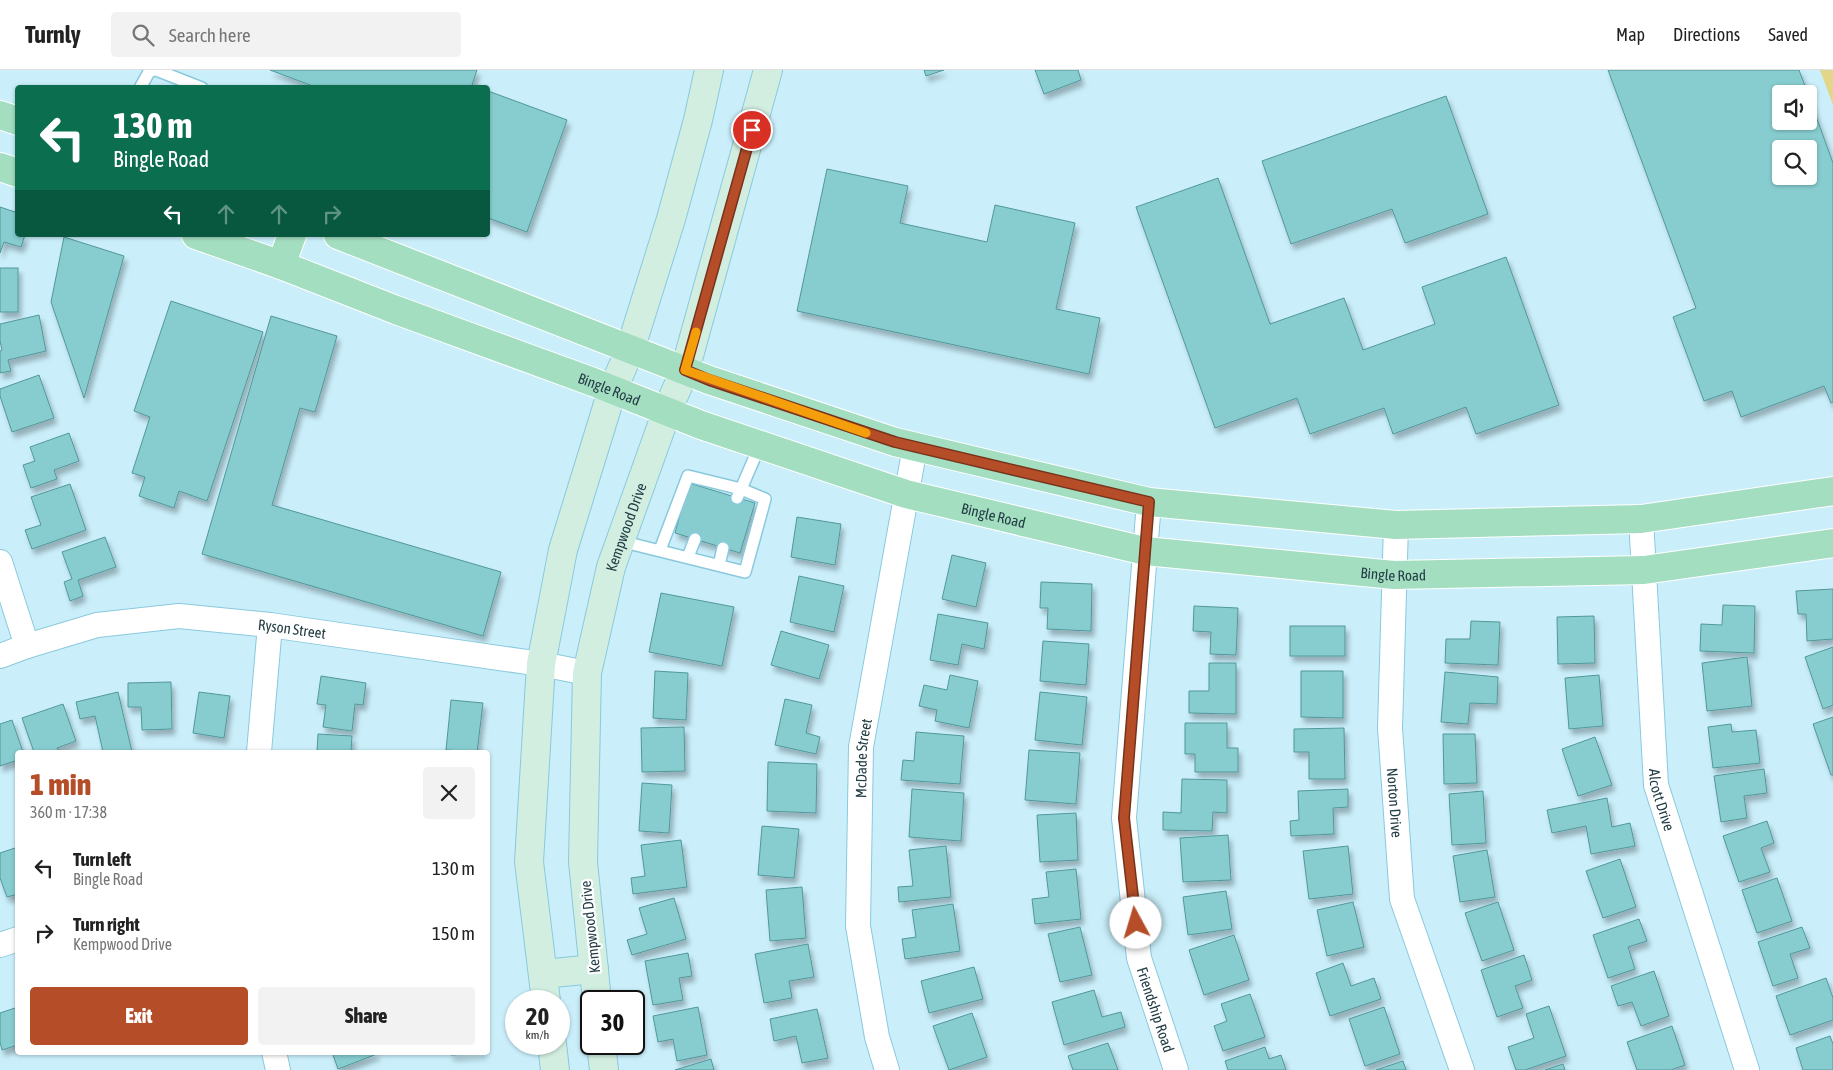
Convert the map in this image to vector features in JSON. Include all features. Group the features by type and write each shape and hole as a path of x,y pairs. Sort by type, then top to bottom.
{"main road":[{"path":"545,990 529,862 541,664 562,550 612,391 630,350 671,219 710,70"},
{"name":"Kempwood Drive","path":"596,990 583,862 587,673 611,568 666,412 685,370 768,70"},
{"path":"0,114 15,120"},
{"path":"0,167 15,172"},
{"name":"Bingle Road","path":"202,237 282,265 396,310 577,376 666,412 906,494 1145,551 1394,575 1644,570 1833,543"},
{"path":"282,265 291,237"},
{"path":"343,237 630,350 885,439 1149,502 1396,525 1641,519 1833,491"},
{"path":"543,974 594,969"},
{"path":"553,1055 555,1070"},
{"path":"602,1055 604,1070"}],"street":[{"name":"McDade Street","path":"888,1070 877,1037 858,926 861,747 915,447"},
{"name":"Friendship Road","path":"1149,502 1124,818 1140,958 1176,1070"},
{"name":"Alcott Drive","path":"1641,519 1656,785 1747,1070"},
{"name":"Norton Drive","path":"1396,525 1390,728 1402,899 1462,1070"},
{"path":"0,562 27,646"},
{"name":"Ryson Street","path":"0,656 98,625 179,616 270,625 541,664 587,673"},
{"path":"259,750 270,625"},
{"path":"0,945 15,940"},
{"path":"275,1055 278,1070"}],"lane":[{"path":"142,85 149,72 155,70 194,85"},
{"path":"739,493 760,445"},
{"path":"620,541 745,572 765,499 710,486 688,476 660,550"},
{"path":"688,557 695,539"},
{"path":"719,565 723,548"}],"shaded area":[{"path":"1820,70 1833,70 1833,105"}],"building":[{"path":"270,70 477,70 472,85 310,85"},
{"path":"924,70 944,70 926,76"},
{"path":"1035,70 1078,70 1081,80 1044,94"},
{"path":"1608,70 1799,70 1805,85 1772,85 1772,130 1817,130 1817,119 1833,163 1833,402 1831,403 1824,386 1741,417 1732,391 1704,401 1673,317 1696,308"},
{"path":"490,92 567,120 527,232 490,219"},
{"path":"1446,96 1488,214 1405,243 1392,209 1291,244 1262,161"},
{"path":"827,169 908,186 900,223 987,242 995,205 1075,223 1056,309 1100,318 1089,374 797,311"},
{"path":"1218,178 1270,324 1344,298 1363,350 1435,324 1422,287 1506,257 1559,405 1476,434 1466,407 1393,434 1384,408 1310,434 1297,398 1215,428 1136,207"},
{"path":"0,207 15,212 15,237 24,237 21,247 4,242 0,253"},
{"path":"64,237 124,256 84,398 51,302"},
{"path":"0,268 18,268 18,312 0,312"},
{"path":"171,301 263,332 207,501 179,491 174,508 139,496 145,477 132,473 150,417 134,411"},
{"path":"39,315 46,351 8,360 11,371 0,373 0,351 2,350 0,324"},
{"path":"271,316 337,336 315,412 300,408 272,505 501,572 483,636 202,554"},
{"path":"39,375 54,418 12,432 0,396 0,389"},
{"path":"69,433 79,461 54,470 57,479 31,488 23,465 35,461 30,447"},
{"path":"689,483 755,503 740,553 675,533"},
{"path":"70,484 86,530 32,549 25,530 41,525 31,497"},
{"path":"797,517 841,524 835,565 791,557"},
{"path":"105,537 116,567 78,580 83,596 70,601 64,582 72,579 62,552"},
{"path":"952,555 986,563 976,607 942,599"},
{"path":"799,576 844,586 834,632 790,622"},
{"path":"1041,582 1092,584 1091,631 1047,629 1048,608 1040,608"},
{"path":"1833,589 1833,639 1807,641 1806,614 1798,614 1796,591"},
{"path":"661,593 734,607 722,666 649,652"},
{"path":"1723,605 1755,606 1754,653 1700,651 1701,624 1722,625"},
{"path":"1194,606 1238,608 1236,655 1210,654 1211,632 1193,631"},
{"path":"938,614 988,623 984,649 962,644 958,665 930,660"},
{"path":"1594,616 1595,663 1558,664 1557,617"},
{"path":"1471,621 1500,622 1498,665 1445,663 1446,639 1470,639"},
{"path":"1290,626 1345,626 1345,656 1290,656"},
{"path":"781,631 829,645 819,679 771,665"},
{"path":"1043,641 1089,644 1086,685 1040,681"},
{"path":"1833,647 1833,705 1823,709 1805,657"},
{"path":"1747,657 1752,706 1707,711 1702,663"},
{"path":"1209,663 1236,663 1236,714 1189,713 1189,691 1209,691"},
{"path":"655,671 688,673 686,720 653,718"},
{"path":"1301,671 1343,671 1343,718 1301,717"},
{"path":"1445,672 1498,677 1497,704 1470,703 1468,724 1441,722"},
{"path":"950,675 978,681 969,728 935,721 937,710 919,706 924,685 947,690"},
{"path":"1599,675 1603,726 1569,729 1565,678"},
{"path":"321,676 366,683 363,705 355,704 352,731 323,727 326,705 317,704"},
{"path":"171,682 172,729 142,730 141,707 128,707 128,683"},
{"path":"118,692 132,750 103,750 95,716 80,719 76,702"},
{"path":"199,692 230,696 224,738 193,733"},
{"path":"1040,692 1087,697 1082,745 1035,740"},
{"path":"785,699 812,705 806,733 820,737 816,754 775,745"},
{"path":"451,700 483,703 477,750 446,750"},
{"path":"63,704 76,741 57,748 58,750 33,750 22,718"},
{"path":"1833,717 1833,775 1831,775 1813,724"},
{"path":"12,720 22,750 15,750 15,761 0,766 0,724"},
{"path":"1185,723 1227,723 1227,748 1238,748 1238,772 1195,772 1195,754 1185,754"},
{"path":"1731,724 1732,732 1756,730 1760,763 1713,768 1708,727"},
{"path":"684,727 685,771 642,772 641,728"},
{"path":"1344,728 1345,779 1309,779 1309,752 1294,752 1294,729"},
{"path":"916,732 964,736 960,784 901,780 903,760 914,761"},
{"path":"318,734 352,736 351,750 317,750"},
{"path":"1443,734 1475,734 1477,783 1444,784"},
{"path":"1595,737 1612,785 1578,796 1562,749"},
{"path":"1029,750 1080,753 1076,804 1025,800"},
{"path":"768,762 817,764 816,813 767,811"},
{"path":"1764,769 1767,793 1744,796 1747,818 1721,822 1714,776"},
{"path":"1182,779 1227,780 1227,813 1213,812 1212,831 1163,830 1163,812 1181,813"},
{"path":"642,783 672,785 669,833 639,831"},
{"path":"912,789 964,793 961,841 909,837"},
{"path":"1348,789 1348,807 1333,808 1334,834 1291,836 1290,821 1299,820 1298,791"},
{"path":"1483,791 1486,843 1452,845 1449,794"},
{"path":"1607,798 1612,827 1630,823 1635,846 1591,854 1586,826 1552,833 1547,810"},
{"path":"1076,813 1078,860 1040,862 1037,815"},
{"path":"1767,821 1774,843 1761,848 1770,872 1739,882 1723,836"},
{"path":"762,826 799,829 794,878 758,875"},
{"path":"1228,835 1231,880 1183,882 1180,838"},
{"path":"681,840 687,887 633,894 631,878 645,876 641,845"},
{"path":"946,846 951,897 899,902 898,887 913,886 909,850"},
{"path":"1348,846 1353,894 1309,899 1303,851"},
{"path":"15,848 15,895 7,897 0,878 0,853"},
{"path":"1487,850 1495,897 1460,902 1453,856"},
{"path":"1620,859 1636,907 1603,918 1586,871"},
{"path":"1076,869 1081,919 1035,924 1032,899 1049,897 1046,872"},
{"path":"1777,878 1792,921 1757,933 1742,890"},
{"path":"802,887 806,938 770,941 766,890"},
{"path":"1226,891 1232,929 1188,935 1183,897"},
{"path":"674,898 686,939 632,955 627,940 647,934 639,908"},
{"path":"1353,902 1364,947 1327,956 1317,910"},
{"path":"1498,902 1514,950 1482,961 1465,913"},
{"path":"953,904 960,951 905,959 902,939 916,937 912,910"},
{"path":"1639,919 1647,941 1628,947 1635,969 1608,978 1593,935"},
{"path":"1080,927 1092,975 1060,982 1048,934"},
{"path":"1802,927 1810,948 1790,954 1798,978 1773,986 1758,942"},
{"path":"1234,935 1249,980 1204,995 1189,950"},
{"path":"808,944 814,977 789,981 792,998 764,1003 755,954"},
{"path":"688,953 692,976 679,978 683,1000 653,1005 645,961"},
{"path":"1524,955 1532,980 1515,986 1523,1008 1497,1017 1481,970"},
{"path":"1343,963 1351,986 1374,978 1381,999 1330,1016 1316,973"},
{"path":"974,967 983,999 929,1013 921,981"},
{"path":"1654,971 1669,1016 1641,1026 1632,1002 1618,1006 1611,986"},
{"path":"1826,978 1833,998 1833,1020 1790,1035 1776,996"},
{"path":"1094,990 1102,1017 1121,1012 1125,1027 1064,1045 1052,1002"},
{"path":"1250,994 1265,1037 1223,1051 1214,1026 1227,1021 1221,1004"},
{"path":"1549,1006 1566,1056 1525,1070 1516,1070 1508,1047 1534,1038 1526,1014"},
{"path":"698,1007 707,1055 677,1061 673,1039 658,1042 653,1016"},
{"path":"1384,1007 1400,1054 1365,1066 1349,1019"},
{"path":"15,1008 15,1046 2,1050 0,1042 0,1013"},
{"path":"817,1009 828,1058 802,1063 796,1036 774,1041 770,1019"},
{"path":"972,1013 987,1057 949,1070 933,1026"},
{"path":"1672,1026 1685,1065 1671,1070 1637,1070 1627,1042"},
{"path":"1830,1036 1833,1044 1833,1070 1803,1070 1796,1048"},
{"path":"1108,1043 1118,1070 1073,1070 1068,1056"},
{"path":"1265,1047 1269,1059 1281,1055 1286,1070 1228,1070 1225,1061"},
{"path":"333,1055 374,1055 338,1069"},
{"path":"711,1059 714,1070 675,1070"},
{"path":"1403,1061 1406,1070 1376,1070"},
{"path":"1563,1064 1565,1070 1545,1070"}],"slow traffic":[{"path":"696,332 685,370 709,380 866,433"}],"route":[{"path":"752,130 685,370 709,380 895,442 1149,502 1124,818 1136,923"}]}
